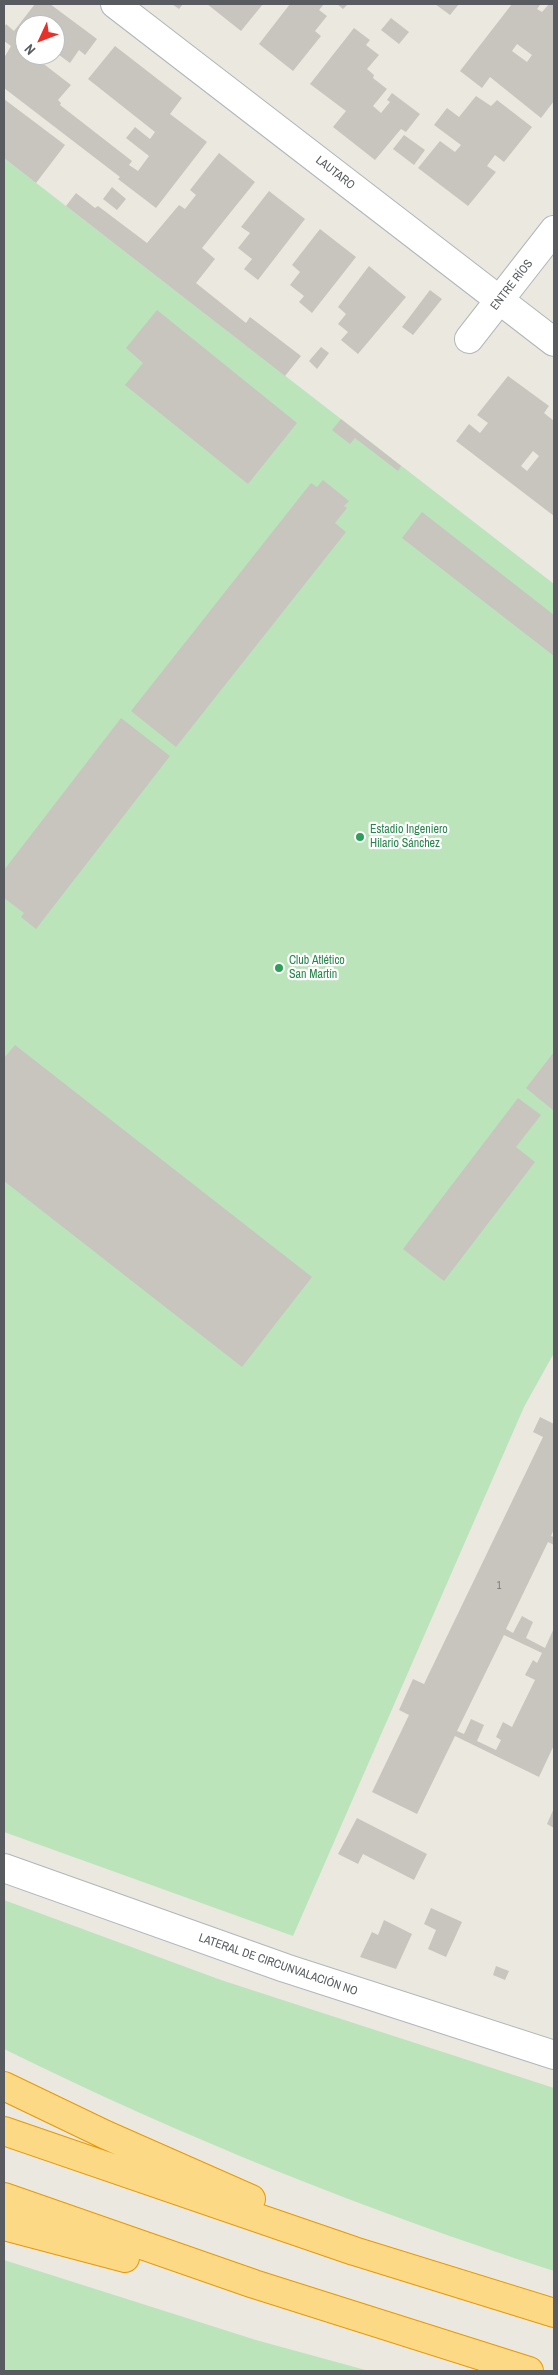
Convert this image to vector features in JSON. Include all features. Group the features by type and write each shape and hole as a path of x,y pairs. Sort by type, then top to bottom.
{"highway":[{"path":"4,2086 106,2135 418,2271"},
{"path":"4,2131 152,2183 418,2271 554,2313"},
{"path":"4,2197 148,2249 389,2328 529,2371"},
{"path":"4,2226 389,2328"}],"street":[{"name":"LAUTARO","path":"115,4 554,342"},
{"name":"ENTRE RÍOS","path":"468,339 554,230"},
{"name":"LATERAL DE CIRCUNVALACIÓN NO","path":"4,1868 285,1968 554,2055"}],"green space":[{"name":"Club Atlético San Martín","path":"4,158 554,584 554,1353 524,1407 293,1936 4,1832"},
{"path":"4,1900 221,1980 554,2088 554,2271 413,2223 275,2170 138,2112 4,2049"},
{"path":"4,2260 256,2340 369,2371 4,2371"}],"building":[{"path":"35,4 50,4 65,15 26,15"},
{"path":"172,4 183,4 179,9"},
{"path":"207,4 263,4 241,31"},
{"path":"290,4 324,4 319,10 327,16 315,31 321,36 293,71 259,44"},
{"path":"337,4 348,4 343,9"},
{"path":"435,4 459,4 450,15"},
{"path":"512,4 538,4 540,5 537,9 542,12 549,4 554,4 554,101 541,118 490,77 482,88 460,71","holes":["517,44 532,55 527,62 512,51"]},
{"path":"65,15 97,39 85,55 79,50 70,63 65,59"},
{"path":"391,18 409,32 399,44 381,30"},
{"path":"6,24 14,31 15,30 15,65 45,65 71,85 58,100 61,103 60,105 132,161 129,165 138,171 149,156 126,138 135,127 150,139 155,132 88,79 115,46 182,98 170,114 207,142 156,208 118,179 120,177 4,88 4,58 11,46 4,41 4,28"},
{"path":"354,28 370,40 366,45 379,55 367,69 374,75 373,78 387,89 373,106 381,113 390,102 387,100 392,93 420,114 406,132 401,129 375,160 333,127 346,111 310,84"},
{"path":"476,96 491,106 497,100 532,127 504,162 495,155 487,166 496,172 468,206 418,168 440,141 455,152 461,145 434,125 447,108 459,117"},
{"path":"4,99 65,145 36,183 4,158"},
{"path":"404,135 425,150 414,165 393,149"},
{"path":"219,153 255,182 202,248 215,259 196,283 246,323 250,317 301,356 285,376 66,206 76,193 95,208 98,206 147,243 179,205 185,209 196,195 190,190"},
{"path":"112,187 126,199 117,210 103,199"},
{"path":"269,191 305,219 258,280 244,269 252,259 238,248 250,233 241,227"},
{"path":"320,229 356,257 312,313 299,302 304,296 290,285 300,272 292,265"},
{"path":"369,266 406,297 358,354 341,340 348,332 338,324 346,314 338,307"},
{"path":"430,290 442,299 413,335 402,327"},
{"path":"157,310 297,423 248,484 125,385 143,363 126,348"},
{"path":"321,347 329,353 317,369 309,361"},
{"path":"508,376 549,406 544,413 554,421 554,516 456,441 469,424 480,433 488,423 477,415","holes":["533,451 539,456 527,471 521,466"]},
{"path":"341,419 401,466 398,471 355,438 350,444 332,430"},
{"path":"323,480 349,501 344,506 347,508 335,523 346,532 176,747 131,711 311,483 317,487"},
{"path":"422,512 554,615 554,656 402,538"},
{"path":"121,718 170,756 36,929 21,917 24,913 4,898 4,870"},
{"path":"15,1045 312,1277 242,1367 4,1181 4,1058"},
{"path":"554,1052 554,1111 526,1088"},
{"path":"518,1098 541,1115 516,1147 535,1162 444,1281 403,1249"},
{"path":"540,1417 554,1424 554,1529 551,1536 554,1537 554,1545 548,1542 506,1629 513,1633 522,1616 533,1622 526,1638 545,1648 554,1628 554,1745 539,1777 455,1736 417,1814 372,1792 409,1715 399,1710 413,1679 424,1684 543,1437 533,1432","holes":["504,1635 542,1653 537,1663 533,1660 525,1675 535,1680 512,1727 503,1722 496,1737 501,1740 496,1750 477,1741 484,1725 471,1719 464,1734 457,1731"]},
{"path":"554,1808 554,1828 547,1824"},
{"path":"357,1818 427,1854 414,1880 363,1854 358,1864 338,1854"},
{"path":"431,1908 462,1922 446,1957 428,1949 436,1930 424,1924"},
{"path":"384,1920 412,1934 396,1969 360,1957 372,1932 378,1935"},
{"path":"496,1966 509,1971 505,1980 493,1975"}],"place":[{"name":"Estadio Ingeniero Hilario Sánchez","path":"360,837"},
{"name":"Club Atlético San Martín","path":"279,968"}]}
